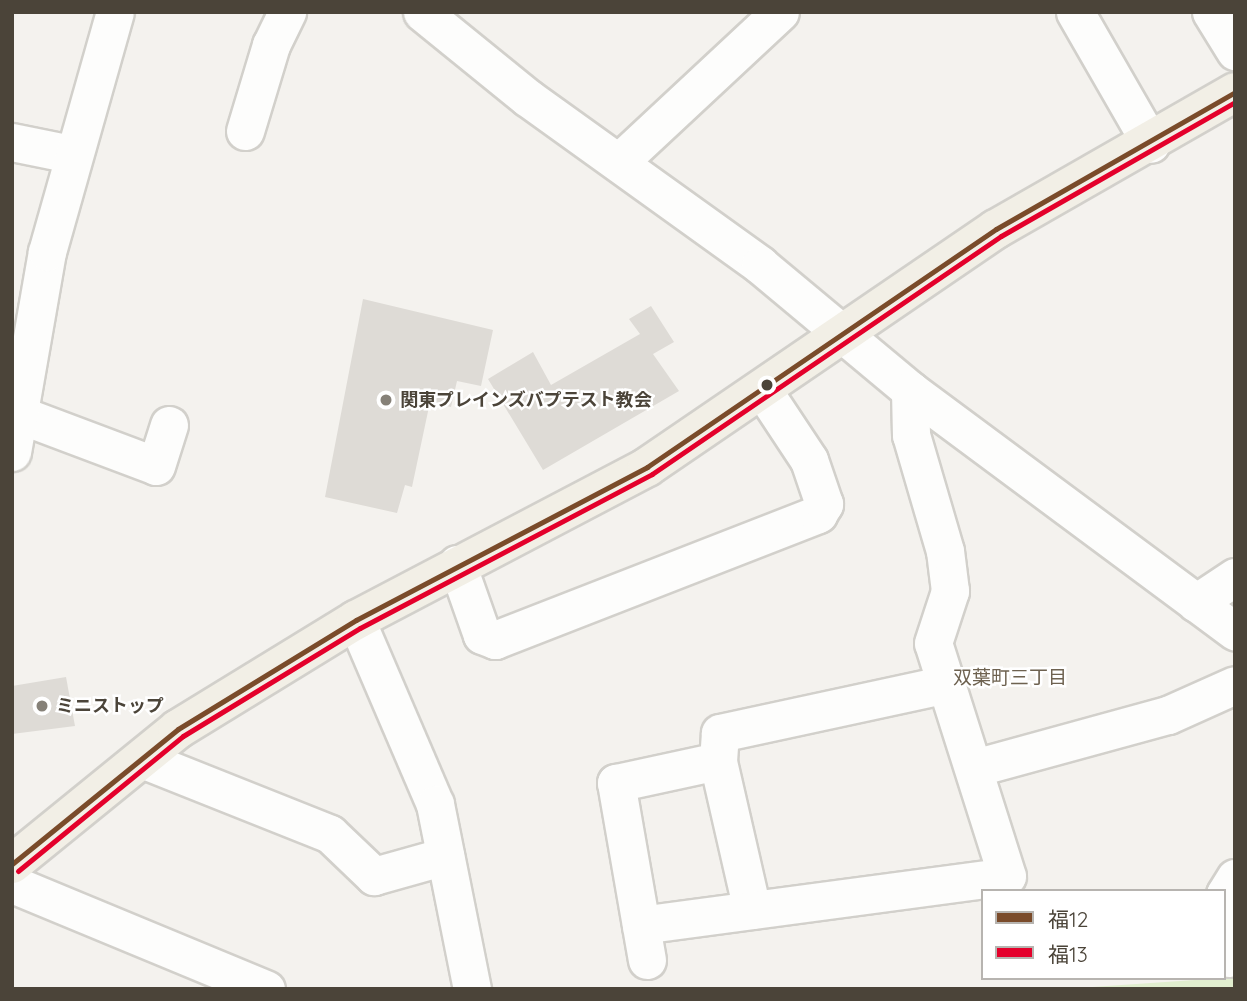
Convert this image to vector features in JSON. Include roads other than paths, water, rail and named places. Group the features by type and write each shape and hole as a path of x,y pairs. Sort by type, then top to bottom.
{"main road":[{"path":"12,864 178,729 356,620 457,564 648,467 764,392 841,334 996,229 1151,144 1235,92"}],"street":[{"path":"12,452 47,252 71,154 115,12"},
{"path":"246,131 271,45 287,12"},
{"path":"422,12 760,265 910,390 1235,631"},
{"path":"619,162 780,12"},
{"path":"1075,12 1151,144"},
{"path":"1211,12 1235,51"},
{"path":"12,142 71,154"},
{"path":"641,925 1006,876 933,643 950,590 945,551 911,435 910,390"},
{"path":"457,564 482,635 495,640 818,514 824,504 809,460 764,392"},
{"path":"18,414 156,466 169,425"},
{"path":"1196,603 1235,577"},
{"path":"356,620 435,804 472,989"},
{"path":"752,910 718,761 720,733 947,684"},
{"path":"974,768 1168,715 1235,685"},
{"path":"142,759 330,834 374,876 445,856"},
{"path":"648,960 616,783 718,761"},
{"path":"12,884 266,989"},
{"path":"1226,910 1229,958"}],"place":[{"name":"関東プレインズバプテスト教会","path":"386,400"},
{"name":"ミニストップ","path":"42,706"}],"district":[{"name":"双葉町三丁目","path":"1010,678"}]}
